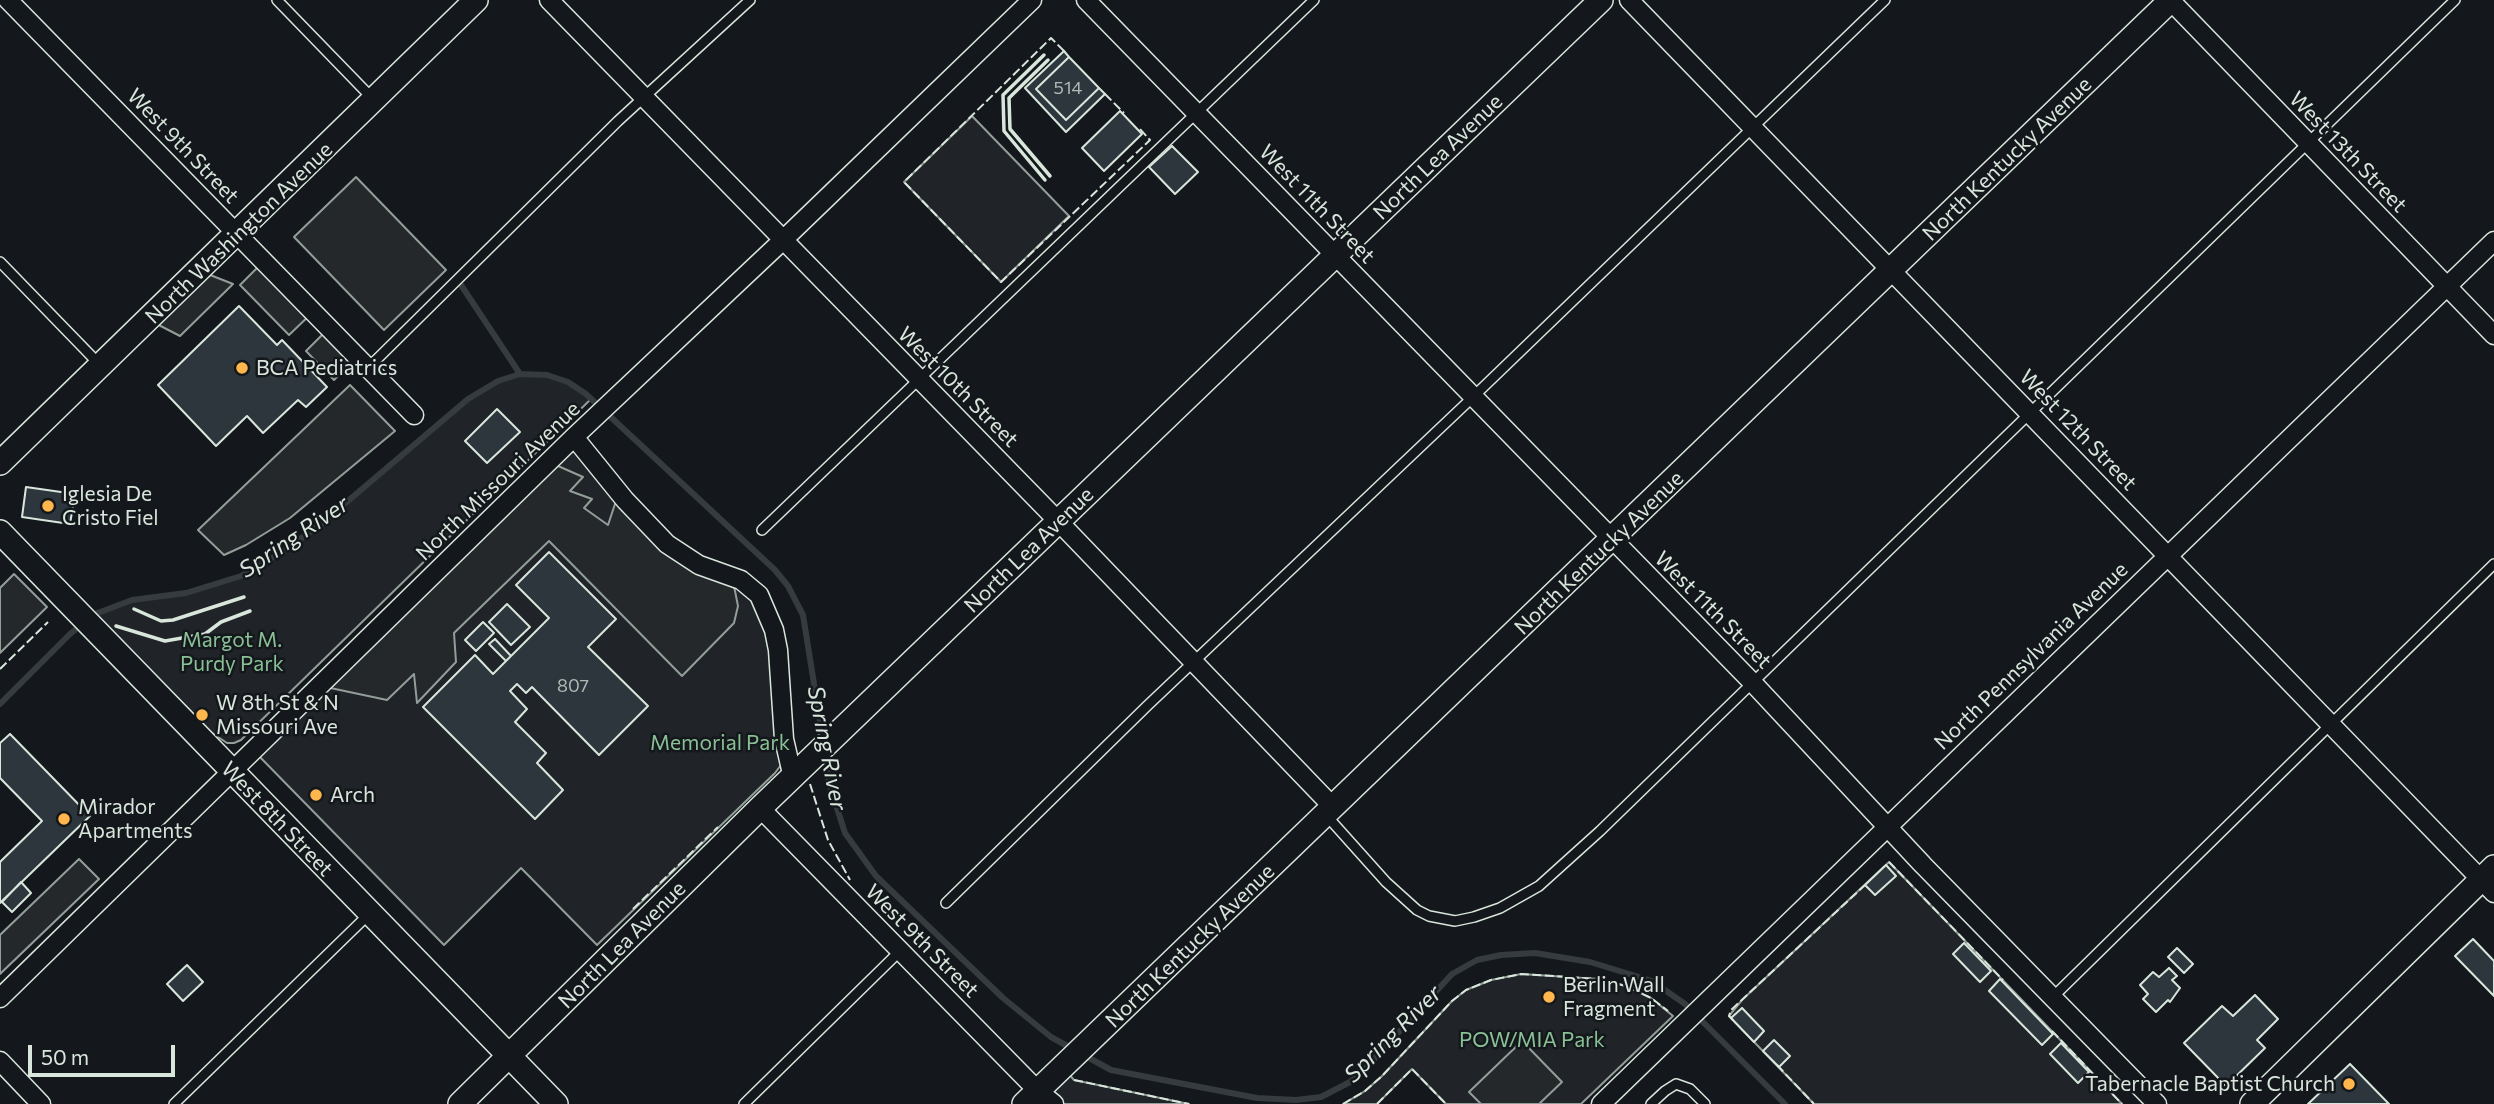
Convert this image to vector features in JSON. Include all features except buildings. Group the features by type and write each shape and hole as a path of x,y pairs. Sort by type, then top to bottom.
{"street":[{"name":"West 9th Street","path":"8,0 414,415"},
{"name":"North Washington Avenue","path":"0,463 476,0"},
{"name":"West 10th Street","path":"549,0 1195,663 1330,811"},
{"name":"North Missouri Avenue","path":"0,998 574,437 1032,0"},
{"name":"West 11th Street","path":"1086,0 1752,682 2157,1104"},
{"name":"North Lea Avenue","path":"460,1104 760,808 1601,0"},
{"name":"West 12th Street","path":"1629,0 2332,725 2490,880"},
{"name":"West 13th Street","path":"2170,0 2494,335"},
{"name":"North Kentucky Avenue","path":"1039,1100 1063,1066 2170,0"},
{"name":"North Pennsylvania Avenue","path":"1601,1104 2494,241"},
{"path":"574,437 625,500 667,544 699,565 741,580 759,595 771,621 778,650 784,739 799,773"},
{"name":"West 8th Street","path":"0,532 556,1104"},
{"name":"West 9th Street","path":"760,808 900,951 1039,1100"},
{"path":"2252,1104 2490,880"},
{"path":"0,1061 41,1104"}],"lane":[{"path":"276,0 374,100"},
{"path":"368,368 539,198 750,0"},
{"path":"762,530 1314,0"},
{"path":"946,904 1147,706 1474,397 1885,0"},
{"path":"1330,811 1386,883 1417,910 1429,916 1448,921 1474,917 1517,900 1551,876 2455,0"},
{"path":"0,262 101,366"},
{"path":"2053,997 2494,564"},
{"path":"174,1104 370,913"},
{"path":"744,1104 900,951"},
{"path":"1651,1104 1676,1084 1690,1089 1704,1104"}],"green space":[{"path":"972,116 1069,216 1001,282 904,182"},
{"name":"Margot M. Purdy Park","path":"520,374 547,375 568,382 591,399 241,740 227,743 212,733 95,614 132,600 186,593 217,585 254,569 322,523 468,399 498,381"},
{"name":"Memorial Park","path":"574,437 647,524 732,576 768,612 787,757 775,773 597,945 521,868 444,945 254,751"},
{"path":"1889,862 2122,1104 1814,1104 1729,1016 1742,1000"},
{"name":"POW/MIA Park","path":"1521,974 1599,979 1626,986 1651,998 1673,1016 1581,1104 1446,1104 1412,1069 1377,1104 1343,1104 1365,1091 1382,1076 1452,1001 1466,990 1491,980"},
{"path":"1063,1067 1074,1080 1189,1104 1054,1104 1038,1091"}],"shaded area":[{"path":"356,177 446,270 384,330 294,237"},
{"path":"264,261 313,312 289,335 240,285"},
{"path":"200,271 233,284 180,336 149,320"},
{"path":"329,328 357,357 334,380 306,351"},
{"path":"350,385 395,431 290,518 224,555 198,530"},
{"path":"549,462 583,477 570,491 592,499 584,508 608,525 619,492 647,524 732,576 738,606 734,623 682,676 549,541 454,633 456,662 417,703 414,674 387,700 321,686"},
{"path":"14,574 47,607 0,653 0,588"},
{"path":"79,859 99,879 0,974 0,935"},
{"path":"1522,1041 1562,1082 1539,1104 1481,1104 1469,1092"}],"waterway":[{"path":"461,285 520,374"},
{"name":"Spring River","path":"0,704 70,634 95,614 132,600 186,593 241,576 284,551 322,523 468,399 498,381 520,374 547,375 568,382 586,394 775,570 788,586 803,615 823,740"},
{"name":"Spring River","path":"825,755 829,783 845,833 876,876 1003,998 1051,1037 1111,1070 1257,1098 1296,1100 1321,1097 1350,1082 1366,1068 1452,974 1477,960 1535,953 1590,962 1652,981 1685,1004 1785,1104"}],"fence":[{"path":"1064,51 1051,38 904,182 1001,282 1150,140 1139,128"},
{"path":"1105,94 1124,113"},
{"path":"0,669 48,622"},
{"path":"810,784 828,840 850,880"},
{"path":"633,909 718,827"},
{"path":"1889,862 2003,980"},
{"path":"1733,1020 1729,1016 1731,1010 1865,885"},
{"path":"1343,1104 1365,1091 1382,1076 1452,1001 1466,990 1491,980 1521,974 1599,979 1626,986 1651,998 1668,1011"},
{"path":"2052,1031 2122,1104"},
{"path":"1777,1065 1814,1104"},
{"path":"1377,1104 1412,1069 1446,1104"},
{"path":"1074,1080 1189,1104"}],"wall":[{"path":"1044,55 1003,95 1004,131 1045,180"},
{"path":"1048,60 1009,98 1010,129 1050,176"},
{"path":"134,609 161,621 173,620 244,597"},
{"path":"116,626 165,641 205,634 221,622 250,611"}],"place":[{"name":"BCA Pediatrics","path":"242,368"},
{"name":"Iglesia De Cristo Fiel","path":"48,506"},
{"name":"W 8th St & N Missouri Ave","path":"202,715"},
{"name":"Arch","path":"316,795"},
{"name":"Mirador Apartments","path":"64,819"},
{"name":"Berlin Wall Fragment","path":"1549,997"},
{"name":"Tabernacle Baptist Church","path":"2349,1084"}]}
